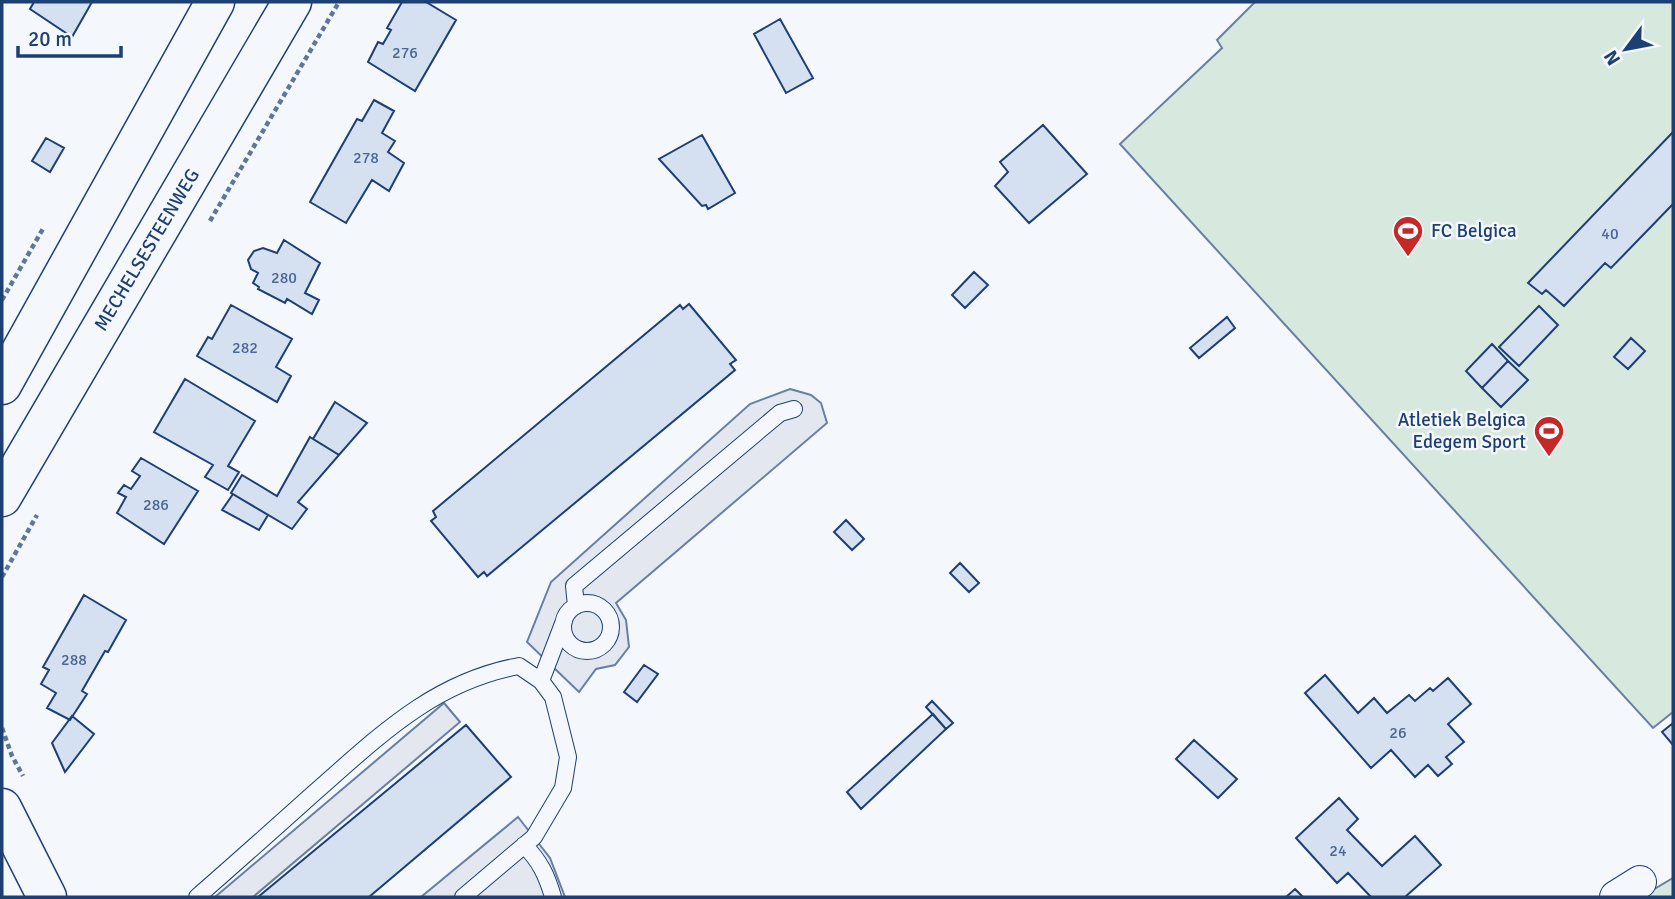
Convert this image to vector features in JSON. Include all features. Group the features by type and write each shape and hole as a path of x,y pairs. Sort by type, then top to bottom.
{"main road":[{"path":"2,385 215,2"},
{"name":"MECHELSESTEENWEG","path":"2,497 292,2"},
{"path":"2,808 47,897"}],"lane":[{"path":"541,681 570,612 574,586 780,414 794,409"},
{"path":"197,897 385,730 446,690 495,671 519,666 541,681 553,696 569,757 562,788 534,837 463,897"},
{"path":"524,845 538,859 552,897"}],"path":[{"path":"2,577 41,508"}],"shaded area":[{"path":"1255,2 1673,2 1673,712 1653,728 1120,144 1222,48 1217,40"},
{"path":"790,389 811,395 821,403 827,423 616,603 626,620 629,647 615,665 596,669 579,692 527,642 551,582 750,404"},
{"path":"444,703 460,722 253,897 215,897"},
{"path":"518,817 550,858 565,897 421,897"},
{"path":"1673,878 1673,897 1641,897"}],"building":[{"path":"34,2 92,2 72,37 30,9"},
{"path":"402,2 426,2 456,20 415,91 368,62 378,42 383,44 391,30 387,28"},
{"path":"780,19 813,78 786,93 754,34"},
{"path":"374,100 394,111 382,133 395,141 388,152 404,163 389,191 372,180 346,223 310,202 357,119 362,121"},
{"path":"1043,125 1087,174 1029,223 995,186 1008,172 1000,162"},
{"path":"1673,132 1673,204 1611,268 1605,263 1564,306 1546,290 1542,294 1528,283"},
{"path":"702,135 735,193 708,209 706,205 702,206 659,159"},
{"path":"46,138 64,148 50,172 32,161"},
{"path":"284,240 320,263 305,293 319,300 312,314 287,299 285,303 258,289 253,283 258,273 251,269 248,260 254,251 263,248 277,253"},
{"path":"974,272 988,285 965,308 952,295"},
{"path":"689,304 736,360 730,364 735,370 487,576 484,572 478,577 431,521 436,517 433,511 680,305 683,309"},
{"path":"231,305 292,339 276,367 291,376 277,402 197,356 208,337 212,339"},
{"path":"1539,306 1558,325 1519,366 1499,347"},
{"path":"1227,317 1235,328 1199,358 1190,348"},
{"path":"1631,338 1645,351 1628,369 1614,357"},
{"path":"1492,344 1508,361 1482,388 1466,371"},
{"path":"1508,361 1528,380 1501,407 1482,388"},
{"path":"185,379 255,421 228,466 239,472 228,490 205,477 213,465 154,432"},
{"path":"335,402 367,423 339,455 313,439"},
{"path":"310,437 339,455 298,502 307,509 292,529 231,493 242,475 277,496"},
{"path":"141,458 198,491 164,544 117,513 126,497 118,493 124,485 131,489 140,476 132,471"},
{"path":"233,494 268,515 259,530 222,510"},
{"path":"846,520 864,539 852,550 834,532"},
{"path":"960,563 979,583 969,592 950,573"},
{"path":"84,595 126,620 82,691 87,694 70,720 47,708 56,693 41,684 49,670 43,667"},
{"path":"644,665 658,674 637,702 624,692"},
{"path":"1325,675 1358,713 1374,698 1387,713 1409,695 1415,701 1448,678 1471,704 1448,724 1464,742 1446,757 1452,764 1438,776 1428,765 1415,777 1391,750 1371,768 1305,693"},
{"path":"932,701 953,723 946,729 926,707"},
{"path":"933,714 946,729 861,809 847,792"},
{"path":"72,716 94,734 65,772 52,743"},
{"path":"1673,723 1673,745 1662,732"},
{"path":"466,725 511,777 369,897 258,897"},
{"path":"1194,740 1237,779 1218,798 1176,759"},
{"path":"1339,798 1358,819 1347,830 1382,866 1415,836 1441,865 1405,897 1371,897 1348,873 1337,883 1296,838"},
{"path":"1295,889 1303,897 1286,897"}],"place":[{"name":"FC Belgica","path":"1408,258"},
{"name":"Atletiek Belgica Edegem Sport","path":"1549,458"}]}
